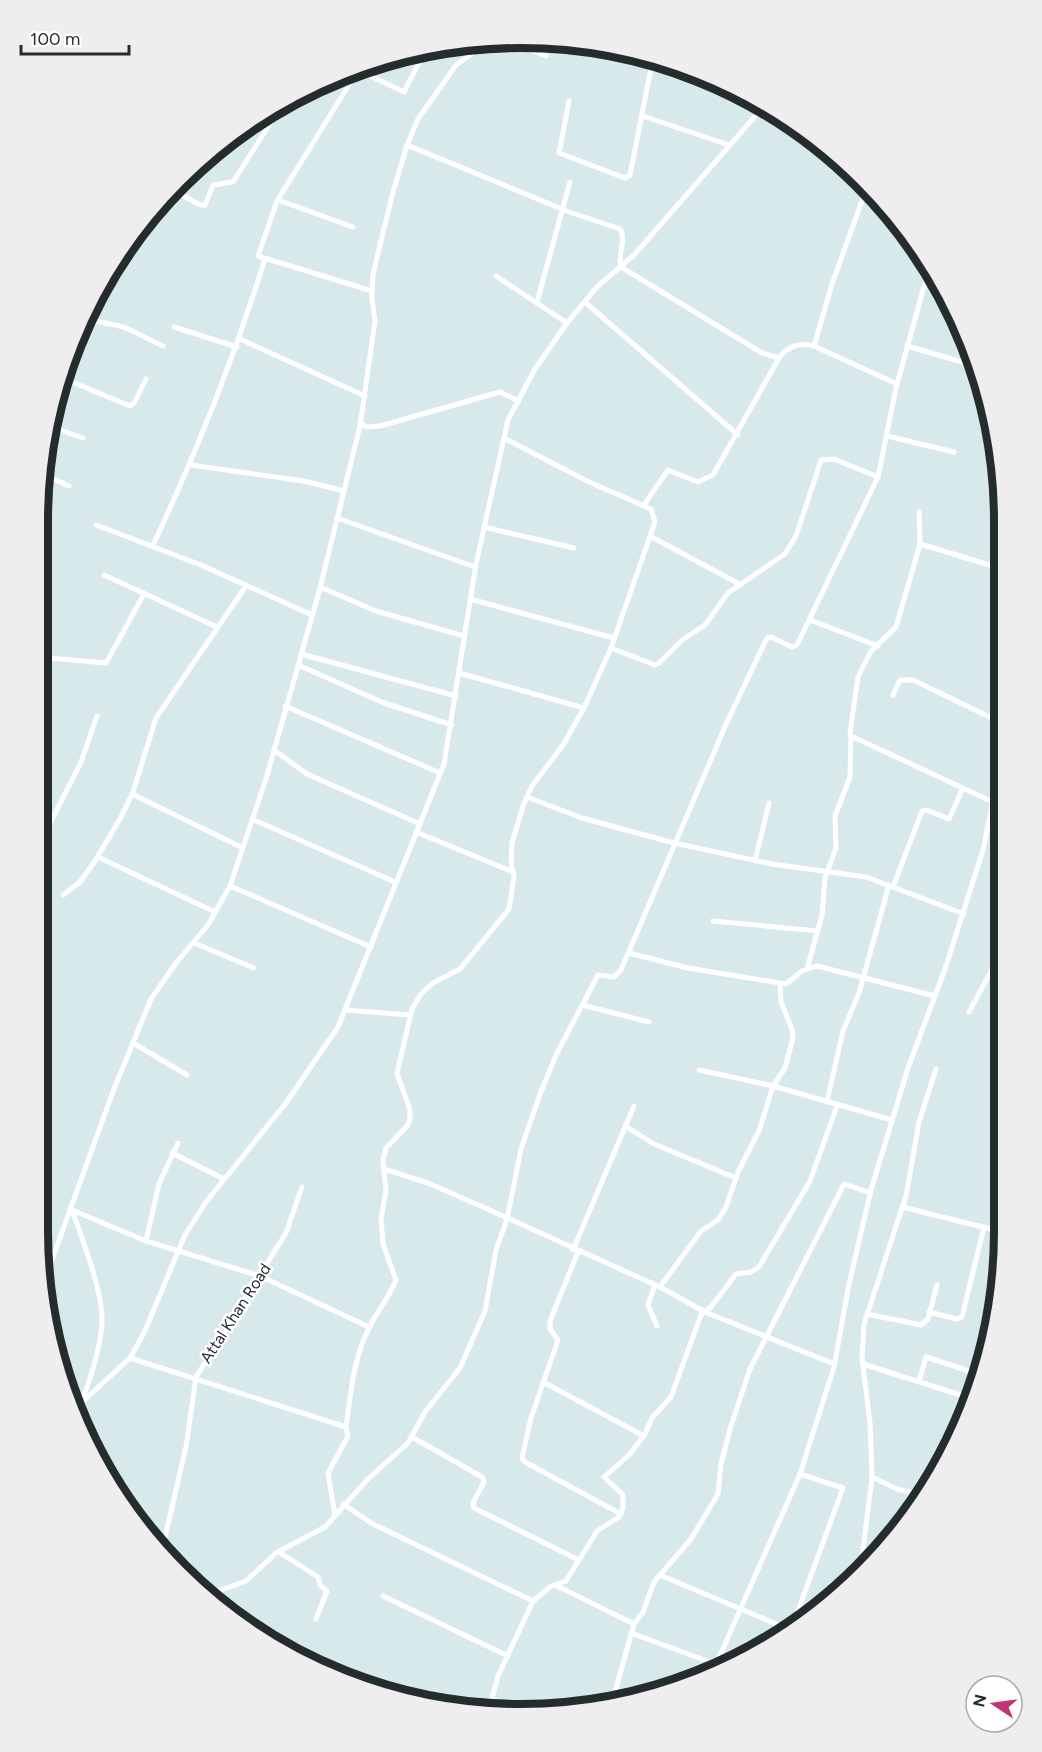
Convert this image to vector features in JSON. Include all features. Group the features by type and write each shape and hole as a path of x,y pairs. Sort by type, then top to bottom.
{"street":[{"path":"526,48 546,56"},
{"path":"50,1267 133,1043 152,999 176,963 194,944 230,886 274,750 338,518 365,396 375,321 373,274 393,192 418,118 456,65 476,50"},
{"path":"369,73 404,92 421,59"},
{"path":"569,101 559,153 625,178 630,176 652,67"},
{"path":"352,79 278,200 258,256 372,291"},
{"path":"81,1403 130,1358 185,1235 224,1179 286,1103 330,1043 345,1010 441,773 452,725 475,567 508,420 535,369 567,323 597,287 635,254 759,112"},
{"path":"643,116 729,145"},
{"path":"180,194 203,206 213,185 233,182 273,118"},
{"path":"407,145 562,209 620,229 623,237 619,258 621,267 762,353 779,358"},
{"path":"537,302 570,182"},
{"path":"814,346 832,284 864,198"},
{"path":"278,200 353,226"},
{"path":"153,545 191,465 240,339 265,259"},
{"path":"496,276 567,323"},
{"path":"215,1592 246,1581 279,1552 325,1527 343,1504 411,1437 430,1404 460,1368 485,1311 496,1250 507,1219 521,1149 556,1053 598,975 617,976 629,953 674,843 767,638 771,637 795,647 810,620 878,477 897,384 926,276"},
{"path":"586,303 738,435"},
{"path":"93,320 124,327 163,346"},
{"path":"174,327 237,347"},
{"path":"240,339 365,396"},
{"path":"643,506 668,470 694,481 707,480 717,470 779,358 793,346 804,344 814,346 897,384"},
{"path":"907,346 967,363"},
{"path":"70,379 72,382 130,405 134,403 146,379"},
{"path":"360,423 368,427 381,426 500,392 519,401"},
{"path":"57,429 83,438"},
{"path":"887,436 954,453"},
{"path":"335,1515 328,1473 348,1436 346,1427 356,1361 369,1327 388,1300 396,1280 383,1244 381,1219 386,1190 384,1169 386,1148 408,1125 410,1119 410,1110 397,1073 410,1015 421,994 433,983 460,969 508,909 513,872 512,843 527,797 563,745 584,708 611,648 655,522 651,509 587,481 504,438"},
{"path":"611,648 655,665 659,663 682,640 700,630 721,600 779,560 791,545 821,460 834,459 878,477"},
{"path":"191,465 304,481 344,491"},
{"path":"50,478 69,486"},
{"path":"807,969 818,931 827,873 836,849 836,816 850,777 856,685 866,660 896,627 920,544 919,512"},
{"path":"338,518 475,567"},
{"path":"96,525 153,545 312,615"},
{"path":"484,527 574,548"},
{"path":"650,536 741,585"},
{"path":"920,544 994,566"},
{"path":"104,575 217,627"},
{"path":"63,895 80,882 98,857 132,794 156,718 246,586"},
{"path":"320,587 376,612 464,636"},
{"path":"48,658 106,663 144,594"},
{"path":"470,599 614,638"},
{"path":"810,620 878,645"},
{"path":"301,654 456,696"},
{"path":"298,665 384,703 452,725"},
{"path":"459,673 584,708"},
{"path":"893,695 900,681 913,680 994,719"},
{"path":"285,706 441,773"},
{"path":"48,827 81,762 97,716"},
{"path":"851,736 962,790 993,802"},
{"path":"274,750 307,774 420,824"},
{"path":"826,1102 843,1030 862,979 891,886 922,812 926,810 949,819 962,790"},
{"path":"132,794 241,847"},
{"path":"527,797 582,818 674,843 755,861 866,878 964,914"},
{"path":"716,1661 800,1474 834,1364 849,1284 871,1193 892,1120 964,914 983,850 994,797"},
{"path":"755,861 769,803"},
{"path":"252,819 395,882"},
{"path":"416,832 513,872"},
{"path":"98,857 215,912"},
{"path":"230,886 371,946"},
{"path":"713,921 818,931"},
{"path":"194,944 255,968"},
{"path":"629,953 688,968 786,984 807,969 817,966 935,996"},
{"path":"969,1012 994,966"},
{"path":"657,1326 648,1305 658,1286 701,1231 718,1220 730,1199 736,1178 759,1131 773,1086 785,1068 793,1038 792,1029 781,1002 780,983"},
{"path":"582,1005 649,1022"},
{"path":"345,1010 410,1015"},
{"path":"133,1043 187,1076"},
{"path":"862,1558 872,1477 870,1423 863,1364 867,1314 902,1207 919,1122 936,1069"},
{"path":"699,1070 773,1086 892,1120"},
{"path":"621,1514 523,1460 531,1418 558,1340 550,1329 550,1321 575,1251 634,1106"},
{"path":"492,1703 498,1676 533,1601 555,1585 566,1581 597,1531 613,1523 621,1514 622,1495 604,1478 630,1454 644,1436 652,1418 671,1396 688,1356 691,1338 705,1311 736,1274 751,1272 759,1267 810,1181 837,1106"},
{"path":"626,1125 654,1144 736,1178"},
{"path":"146,1241 159,1184 178,1143"},
{"path":"172,1153 224,1179"},
{"path":"384,1169 428,1183 575,1251 658,1286 705,1311 834,1364"},
{"path":"614,1695 634,1624 660,1575 691,1539 718,1494 721,1464 731,1426 750,1369 765,1337 844,1184 871,1193"},
{"name":"Attal Khan Road","path":"164,1542 186,1447 196,1377 286,1233 303,1187"},
{"path":"902,1207 994,1230"},
{"path":"72,1210 146,1241 260,1276 369,1327"},
{"path":"72,1210 84,1244 102,1320 100,1341 80,1403"},
{"path":"929,1312 957,1319 962,1317 984,1227"},
{"path":"867,1314 921,1325 926,1323 937,1285"},
{"path":"919,1381 926,1357 972,1372"},
{"path":"130,1358 196,1377 346,1427"},
{"path":"863,1364 964,1396"},
{"path":"543,1382 644,1436"},
{"path":"411,1437 482,1477 484,1482 473,1503 474,1508 579,1560"},
{"path":"796,1615 843,1488 800,1474"},
{"path":"872,1477 897,1490 914,1494"},
{"path":"343,1504 373,1524 533,1601"},
{"path":"279,1552 318,1577 320,1585 327,1591 316,1620"},
{"path":"660,1575 740,1610 784,1624"},
{"path":"555,1585 634,1624"},
{"path":"382,1596 508,1656"},
{"path":"631,1633 710,1664"},
{"path":"493,1700 499,1703"}]}
